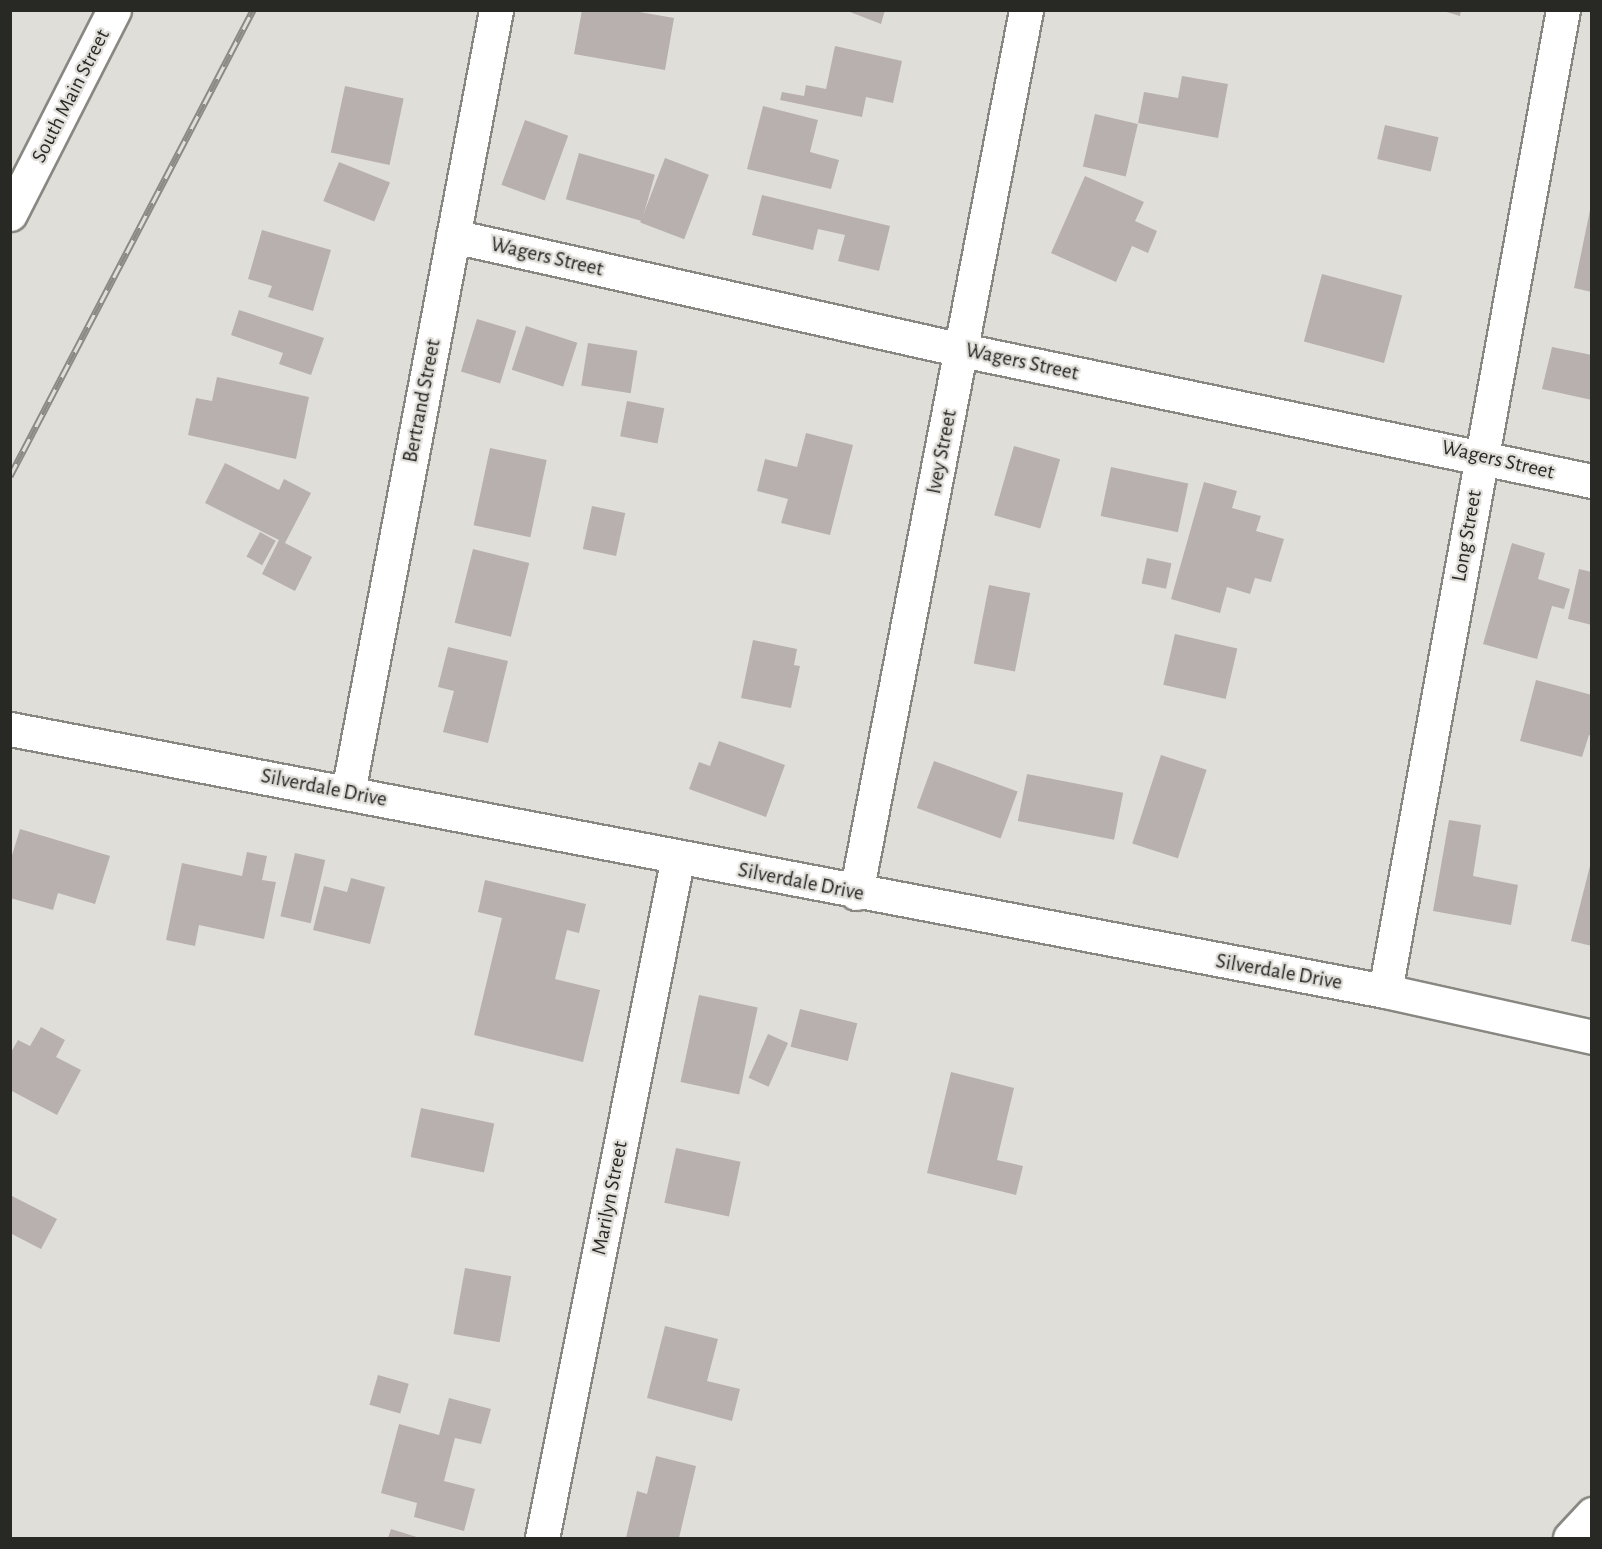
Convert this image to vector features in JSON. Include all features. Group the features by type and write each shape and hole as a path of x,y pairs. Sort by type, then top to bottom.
{"street":[{"name":"South Main Street","path":"10,214 114,10"},
{"name":"Bertrand Street","path":"348,792 496,10"},
{"name":"Ivey Street","path":"856,893 1026,10"},
{"name":"Long Street","path":"1385,991 1563,10"},
{"name":"Wagers Street","path":"453,236 962,350 1482,455 1592,481"},
{"name":"Silverdale Drive","path":"10,729 348,792 856,893 1385,991 1592,1038"},
{"name":"Marilyn Street","path":"542,1539 678,857"},
{"path":"1570,1539 1592,1514"}],"building":[{"path":"582,10 628,10 674,18 665,70 574,54"},
{"path":"845,10 885,10 881,24"},
{"path":"1440,10 1461,10 1460,16"},
{"path":"835,46 902,61 893,103 866,97 862,117 780,100 782,92 804,96 806,85 826,89"},
{"path":"1182,76 1228,84 1218,138 1138,123 1144,92 1178,98"},
{"path":"345,86 404,98 390,165 331,153"},
{"path":"763,106 818,120 810,152 839,160 831,189 747,169"},
{"path":"1095,114 1138,124 1126,177 1083,167"},
{"path":"525,120 568,136 545,201 501,185"},
{"path":"1385,125 1439,137 1431,171 1377,159"},
{"path":"579,153 655,175 642,221 566,199"},
{"path":"665,158 709,175 684,239 640,222"},
{"path":"339,162 390,183 374,222 323,201"},
{"path":"1085,176 1144,202 1135,221 1157,231 1148,253 1132,246 1116,282 1051,253"},
{"path":"762,195 890,226 879,271 838,261 845,235 818,229 813,250 752,235"},
{"path":"1590,210 1592,210 1592,292 1574,288"},
{"path":"262,230 331,250 313,311 268,297 272,286 248,279"},
{"path":"1322,274 1402,295 1384,363 1304,342"},
{"path":"239,310 324,338 311,375 279,364 283,353 231,335"},
{"path":"477,319 516,331 500,384 461,372"},
{"path":"526,326 577,343 563,386 512,370"},
{"path":"588,343 637,351 631,393 581,385"},
{"path":"1552,347 1592,355 1592,400 1542,389"},
{"path":"217,377 309,397 296,459 188,435 196,398 212,401"},
{"path":"627,401 664,408 657,444 620,436"},
{"path":"806,433 853,445 830,535 781,523 788,499 757,491 765,459 797,467"},
{"path":"1014,446 1060,459 1040,528 994,515"},
{"path":"490,448 547,460 530,537 474,525"},
{"path":"225,463 279,490 284,479 311,493 285,543 312,557 295,591 262,574 279,540 205,503"},
{"path":"1111,467 1188,483 1178,532 1101,516"},
{"path":"1204,482 1237,491 1232,508 1261,516 1256,531 1284,539 1271,582 1255,578 1250,594 1227,587 1220,613 1171,599"},
{"path":"592,506 625,513 616,556 583,549"},
{"path":"260,532 276,541 262,565 246,556"},
{"path":"1512,543 1545,553 1538,579 1570,589 1564,609 1552,606 1537,659 1483,644"},
{"path":"473,549 529,563 511,637 455,623"},
{"path":"1147,558 1171,563 1166,589 1142,583"},
{"path":"1579,569 1592,572 1592,625 1568,619"},
{"path":"989,585 1030,593 1015,672 974,664"},
{"path":"1175,634 1237,648 1226,699 1163,685"},
{"path":"753,640 797,649 794,665 800,666 791,708 741,698"},
{"path":"448,647 508,661 488,743 443,732 454,691 438,687"},
{"path":"1536,680 1592,695 1592,736 1589,735 1582,757 1520,741"},
{"path":"719,741 785,765 766,817 689,789 699,762 710,766"},
{"path":"1161,755 1207,770 1178,858 1132,843"},
{"path":"934,761 1018,791 1001,838 917,808"},
{"path":"1027,774 1123,793 1114,840 1018,821"},
{"path":"1449,820 1481,825 1473,876 1518,885 1511,925 1433,911"},
{"path":"20,829 110,856 95,904 58,893 53,910 10,898 10,862"},
{"path":"247,852 267,856 262,880 276,882 264,939 199,925 195,946 166,940 182,863 242,876"},
{"path":"295,853 325,860 311,923 280,916"},
{"path":"1592,858 1592,946 1571,941"},
{"path":"351,878 385,887 370,944 313,930 324,886 347,892"},
{"path":"485,880 586,904 579,933 567,930 555,979 600,990 583,1062 474,1035 502,918 478,912"},
{"path":"699,995 758,1007 739,1095 680,1082"},
{"path":"800,1009 857,1023 848,1061 791,1047"},
{"path":"41,1027 65,1040 56,1057 81,1070 57,1115 10,1090 10,1054 18,1040 30,1046"},
{"path":"768,1034 788,1043 769,1087 748,1078"},
{"path":"951,1072 1014,1088 997,1160 1023,1166 1016,1195 927,1173"},
{"path":"421,1108 494,1124 484,1173 411,1157"},
{"path":"676,1148 741,1162 729,1216 664,1203"},
{"path":"12,1196 57,1219 41,1249 10,1233"},
{"path":"465,1268 511,1276 500,1342 453,1334"},
{"path":"665,1326 718,1339 707,1381 740,1389 732,1421 647,1398"},
{"path":"378,1375 409,1384 400,1414 369,1405"},
{"path":"449,1398 491,1409 481,1444 455,1438 444,1481 475,1489 464,1531 414,1517 417,1503 381,1493 399,1424 439,1435"},
{"path":"656,1456 696,1466 679,1538 626,1538 637,1491 647,1494"},
{"path":"391,1529 420,1538 388,1538"}],"railway":[{"path":"10,476 253,10"}]}
